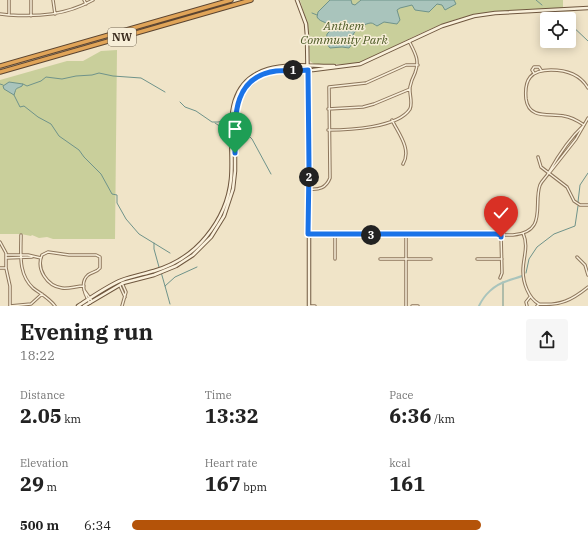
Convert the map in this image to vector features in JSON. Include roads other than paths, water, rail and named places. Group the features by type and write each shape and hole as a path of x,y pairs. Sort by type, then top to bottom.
{"highway":[{"name":"NW","path":"0,66 231,0"},
{"name":"NW","path":"0,72 251,0"}],"main road":[{"path":"297,0 306,29 308,70 309,306"},
{"path":"120,282 154,275 170,269 188,259 202,247 217,230 227,211 235,177 235,112 243,91 256,79 269,73 280,71 347,66 365,62 442,26 474,16 495,13 588,8"},
{"path":"78,306 120,282 168,266 187,254 203,240 216,222 225,204 231,174 231,112 235,99 242,87 252,77 266,69 277,67 347,66"},
{"path":"84,306 90,300"}],"street":[{"path":"9,15 10,0"},
{"path":"31,0 31,16"},
{"path":"53,0 55,14"},
{"path":"84,0 86,4"},
{"path":"0,14 31,16 55,14 71,10 92,0"},
{"path":"328,130 366,128 402,116 409,110 411,105 410,89 418,65 418,59 410,41"},
{"path":"309,190 320,189 328,182 330,174 328,130 329,87 366,84 406,65 418,65"},
{"path":"534,73 532,70 535,66 539,67 541,70"},
{"path":"584,125 568,117 541,115 532,111 526,101 526,86 529,78 534,73 541,70 560,70 570,72 581,79 588,88"},
{"path":"328,109 363,107 410,89"},
{"path":"549,173 564,155 588,118"},
{"path":"392,120 405,143 405,160 403,164"},
{"path":"308,234 513,235 523,233 530,228 536,220 540,186 571,140 584,125"},
{"path":"538,158 540,166 565,185 574,201 580,205 588,205"},
{"path":"523,233 527,247 523,272 530,297 538,305 545,306 566,304 588,288"},
{"path":"335,234 335,259"},
{"path":"21,235 22,270 27,280 55,306"},
{"path":"406,235 406,306"},
{"path":"500,278 502,273 501,235"},
{"path":"0,242 6,255 6,268 10,286 10,306 31,304 42,294"},
{"path":"84,286 64,288 53,285 43,274 41,258 43,254 47,252 69,255 99,256 101,260 100,268 87,276 84,286 84,290 90,300"},
{"path":"6,255 21,257"},
{"path":"577,257 584,265 588,276"},
{"path":"6,258 41,258"},
{"path":"380,259 431,259"},
{"path":"478,259 502,260"},
{"path":"0,268 6,268"},
{"path":"120,282 125,297 122,306"},
{"path":"527,306 526,302 530,297"},
{"path":"309,306 315,306"},
{"path":"412,306 418,306"}],"water":[{"path":"330,0 351,0 352,4 355,5 361,0 454,0 456,4 445,10 442,5 437,4 429,12 415,10 412,5 400,8 397,10 400,20 397,24 384,22 377,26 369,23 355,31 349,48 330,48 326,43 327,34 330,31 329,25 317,17 318,12"},
{"path":"9,82 23,84 16,89 14,95 4,89 3,86"}],"waterway":[{"path":"536,0 542,5"},
{"path":"312,13 317,15"},
{"path":"576,30 588,41"},
{"path":"23,84 27,86 41,81 46,77 62,79 99,73 113,76 141,78 165,92"},
{"path":"14,95 20,107 24,106 38,117 51,124 59,136 79,150 101,174 112,194 117,195 117,203 126,219 139,234 170,253"},
{"path":"180,102 185,107 196,111 212,122 223,121"},
{"path":"215,123 221,127"},
{"path":"245,132 252,139 271,174"},
{"path":"578,202 580,185 588,173"},
{"path":"526,273 529,259 537,247 554,234 575,226 578,206"},
{"path":"154,243 154,249 159,267"},
{"path":"170,304 165,286 175,277 197,267"},
{"path":"161,272 165,286"},
{"path":"479,306 487,294 494,288 502,283 522,276"},
{"path":"503,282 503,306"}],"park label":[{"name":"Anthem Community Park","path":"344,32"}]}
